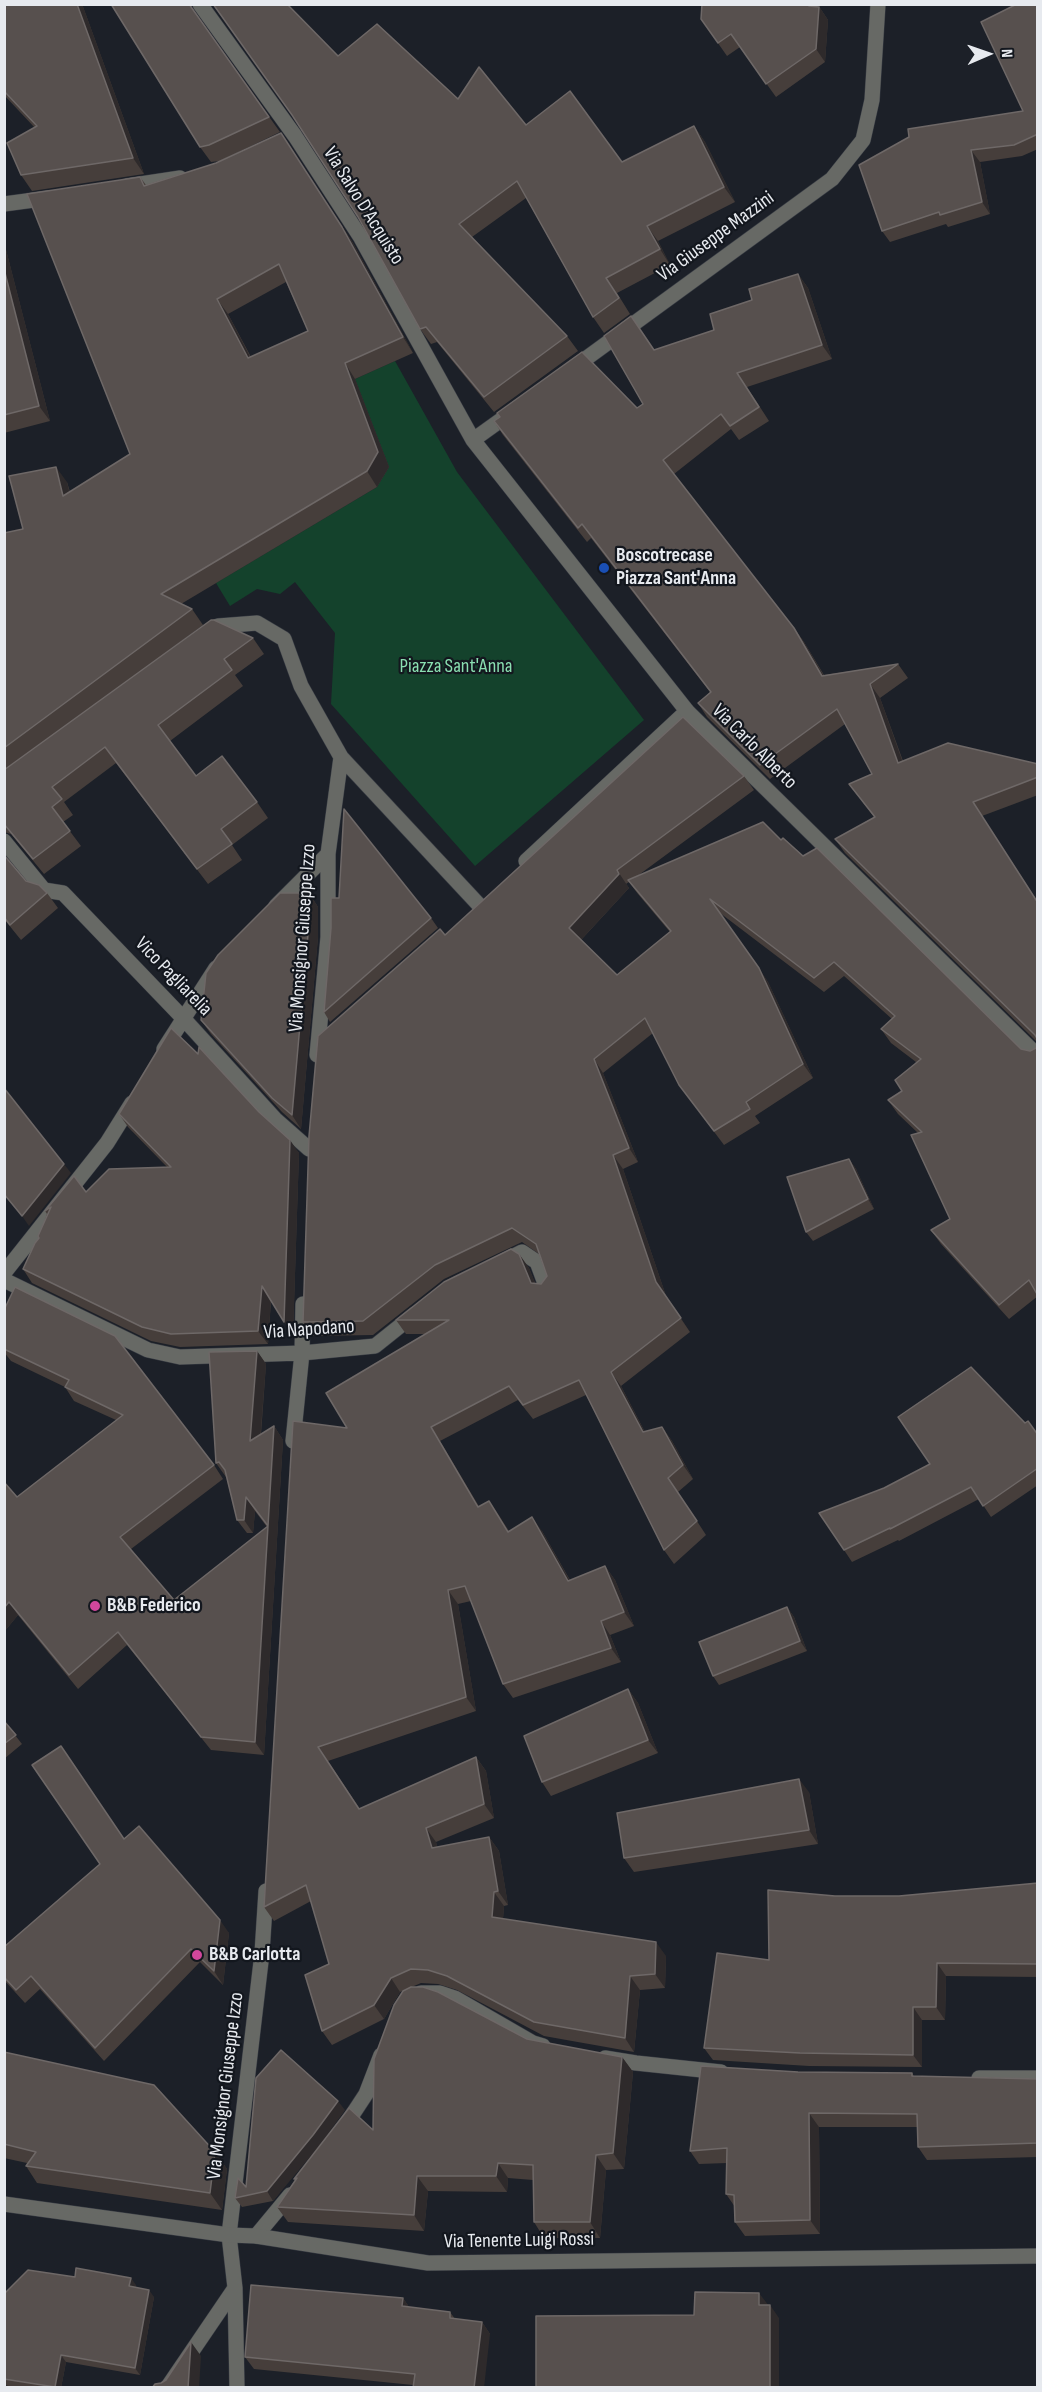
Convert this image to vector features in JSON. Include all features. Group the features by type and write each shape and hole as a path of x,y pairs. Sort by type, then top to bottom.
{"street":[{"name":"Via Salvo D'Acquisto","path":"200,4 290,139 361,238 474,440"},
{"name":"Via Giuseppe Mazzini","path":"561,376 831,179 863,140 872,100 878,4"},
{"path":"107,190 200,174"},
{"path":"4,204 62,196"},
{"path":"474,440 522,405"},
{"name":"Via Carlo Alberto","path":"474,440 687,711 1038,1056"},
{"path":"198,640 218,626 257,623 284,639 301,686 341,757 478,905"},
{"path":"513,873 687,711"},
{"name":"Via Monsignor Giuseppe Izzo","path":"316,1069 328,937 328,854 341,757"},
{"name":"Vico Pagliarelia","path":"4,841 44,890 63,893 183,1018 309,1155 311,1126"},
{"path":"262,920 328,854"},
{"path":"154,1066 183,1018 228,953"},
{"path":"317,1046 335,1030"},
{"path":"4,1274 107,1143 142,1085"},
{"path":"491,1268 522,1252 537,1262 547,1289"},
{"name":"Via Napodano","path":"4,1280 148,1350 180,1357 302,1353 375,1346 430,1303"},
{"path":"292,1459 302,1353 304,1286"},
{"name":"Via Monsignor Giuseppe Izzo","path":"237,2388 235,2288 229,2235 262,1953 266,1882"},
{"path":"408,1997 420,1992 440,1993 455,1998 533,2043 556,2049"},
{"path":"335,2142 366,2094 387,2042"},
{"path":"590,2055 636,2064 738,2073"},
{"path":"966,2077 1038,2078"},
{"path":"256,2236 299,2185"},
{"name":"Via Tenente Luigi Rossi","path":"4,2204 229,2235 256,2236 428,2263 1038,2256"},
{"path":"167,2388 235,2288"}],"green space":[{"name":"Piazza Sant'Anna","path":"395,361 457,472 644,720 475,866 331,704 335,633 295,582 280,594 257,589 230,606 216,583 377,487 389,467 355,379"}],"building":[{"path":"4,4 77,4 133,158 21,175 7,143 37,126 4,91"},
{"path":"111,4 189,4 269,117 200,147"},
{"path":"213,4 287,4 338,56 377,24 458,99 479,67 526,125 570,91 622,162 694,126 724,187 647,226 660,249 606,278 619,298 593,317 517,181 459,224 567,336 484,397 426,327 420,329 358,217 292,115"},
{"path":"702,4 810,4 809,6 819,7 816,49 766,84 731,34 718,43 701,19"},
{"path":"1017,4 1038,4 1038,134 1014,145 971,150 982,202 940,215 939,212 882,231 859,165 909,137 908,129 1023,111 981,22"},
{"path":"281,133 342,227 403,337 345,363 378,452 367,471 161,594 192,609 4,748 4,533 23,529 9,476 56,467 63,496 130,454 27,194 140,177 144,186 216,163","holes":["279,264 308,331 248,358 217,299"]},
{"path":"4,269 39,406 4,415"},
{"path":"798,274 822,345 737,373 759,407 730,426 721,414 663,460 794,628 822,676 898,664 870,684 898,763 948,743 1038,764 1038,777 973,802 1038,903 1038,1040 835,839 875,817 849,784 872,774 837,709 760,765 698,703 711,692 582,524 578,528 494,421 500,417 497,413 582,352 637,408 643,404 604,336 631,316 654,350 714,330 710,314 752,300 749,289"},
{"path":"211,620 253,638 224,659 232,670 158,725 196,776 222,756 257,802 221,829 232,844 197,869 105,747 52,787 62,799 52,807 70,831 33,859 4,824 4,770"},
{"path":"683,717 744,776 617,870 619,874 569,928 617,975 671,931 628,880 763,822 781,840 783,838 803,856 817,848 1021,1049 1030,1051 1036,1048 1038,1041 1038,1296 1029,1280 999,1305 931,1230 950,1219 911,1135 922,1132 888,1100 902,1091 895,1080 921,1059 881,1029 895,1016 834,962 814,978 710,899 759,968 803,1064 746,1102 750,1109 714,1131 679,1085 645,1018 594,1059 629,1148 613,1155 656,1282 681,1318 611,1372 643,1432 662,1427 683,1465 668,1478 697,1521 664,1550 579,1380 523,1405 509,1386 431,1427 478,1507 489,1501 508,1532 532,1517 568,1581 605,1566 624,1612 601,1621 611,1648 503,1684 465,1586 448,1590 466,1697 318,1747 359,1809 476,1757 484,1804 426,1828 432,1848 489,1837 498,1891 494,1892 492,1917 656,1942 655,1974 630,1976 625,2038 534,2022 447,1976 428,1970 411,1969 391,1978 374,2005 322,2031 305,1975 329,1964 306,1885 264,1907 293,1421 347,1428 326,1393 449,1320 396,1320 444,1282 511,1249 519,1254 531,1283 541,1284 547,1276 536,1244 512,1228 435,1265 363,1321 303,1322 309,1136 318,1036 440,929 445,935"},
{"path":"344,809 431,918 324,1012 331,928 331,898 339,898"},
{"path":"4,855 26,881 39,885 47,893 10,925 4,917"},
{"path":"280,893 309,893 309,923 292,1115 272,1098 201,1020 206,973 218,955"},
{"path":"171,1028 198,1054 199,1047 259,1112 290,1140 284,1322 262,1286 258,1331 171,1334 142,1327 23,1269 39,1238 51,1207 45,1211 74,1176 86,1192 109,1169 171,1167 119,1114"},
{"path":"4,1088 64,1164 22,1216 4,1194"},
{"path":"849,1159 868,1199 806,1232 787,1177"},
{"path":"15,1287 115,1336 214,1465 120,1537 174,1600 268,1526 255,1742 201,1737 118,1632 69,1675 9,1602 4,1608 4,1482 17,1497 123,1415 65,1387 69,1380 4,1349 4,1310"},
{"path":"257,1351 250,1441 274,1426 268,1526 246,1497 244,1520 237,1520 225,1470 219,1462 216,1463 209,1352"},
{"path":"971,1367 1025,1423 1028,1421 1038,1435 1038,1468 983,1506 971,1487 844,1550 819,1513 884,1488 930,1464 898,1417"},
{"path":"787,1607 800,1641 713,1676 699,1642"},
{"path":"628,1689 648,1740 542,1782 524,1736"},
{"path":"4,1721 16,1735 4,1744"},
{"path":"61,1746 124,1839 139,1826 220,1920 214,1971 191,1949 95,2048 31,1976 16,1990 4,1977 4,1947 100,1864 32,1765"},
{"path":"799,1779 809,1830 624,1858 617,1813"},
{"path":"1038,1883 1038,1964 937,1963 936,2007 913,2007 913,2055 704,2048 717,1953 769,1960 768,1890 835,1896 899,1896"},
{"path":"411,1987 423,1987 438,1992 527,2039 622,2057 613,2153 596,2155 590,2222 534,2222 533,2165 498,2163 496,2176 417,2176 414,2215 277,2207 297,2178 294,2179 349,2108 373,2130 374,2059 394,2005 403,1991"},
{"path":"281,2050 338,2101 267,2191 235,2198 238,2178 246,2187 256,2078"},
{"path":"4,2052 154,2085 215,2152 210,2193 26,2166 36,2152 4,2144"},
{"path":"701,2066 798,2072 912,2073 912,2076 1038,2079 1038,2143 918,2147 917,2114 809,2113 810,2220 735,2222 734,2195 726,2194 727,2148 690,2151"},
{"path":"76,2268 131,2278 129,2286 149,2290 135,2368 61,2355 55,2387 4,2379 4,2294 28,2270 75,2277"},
{"path":"251,2285 403,2298 402,2306 450,2312 450,2318 482,2322 474,2388 413,2388 415,2374 245,2357"},
{"path":"695,2292 759,2293 759,2305 770,2305 770,2388 536,2388 536,2316 694,2315"},
{"path":"191,2342 188,2388 152,2388 155,2384 166,2380"}],"place":[{"name":"Boscotrecase Piazza Sant'Anna","path":"604,568"},
{"name":"B&B Federico","path":"95,1606"},
{"name":"B&B Carlotta","path":"197,1955"}]}
